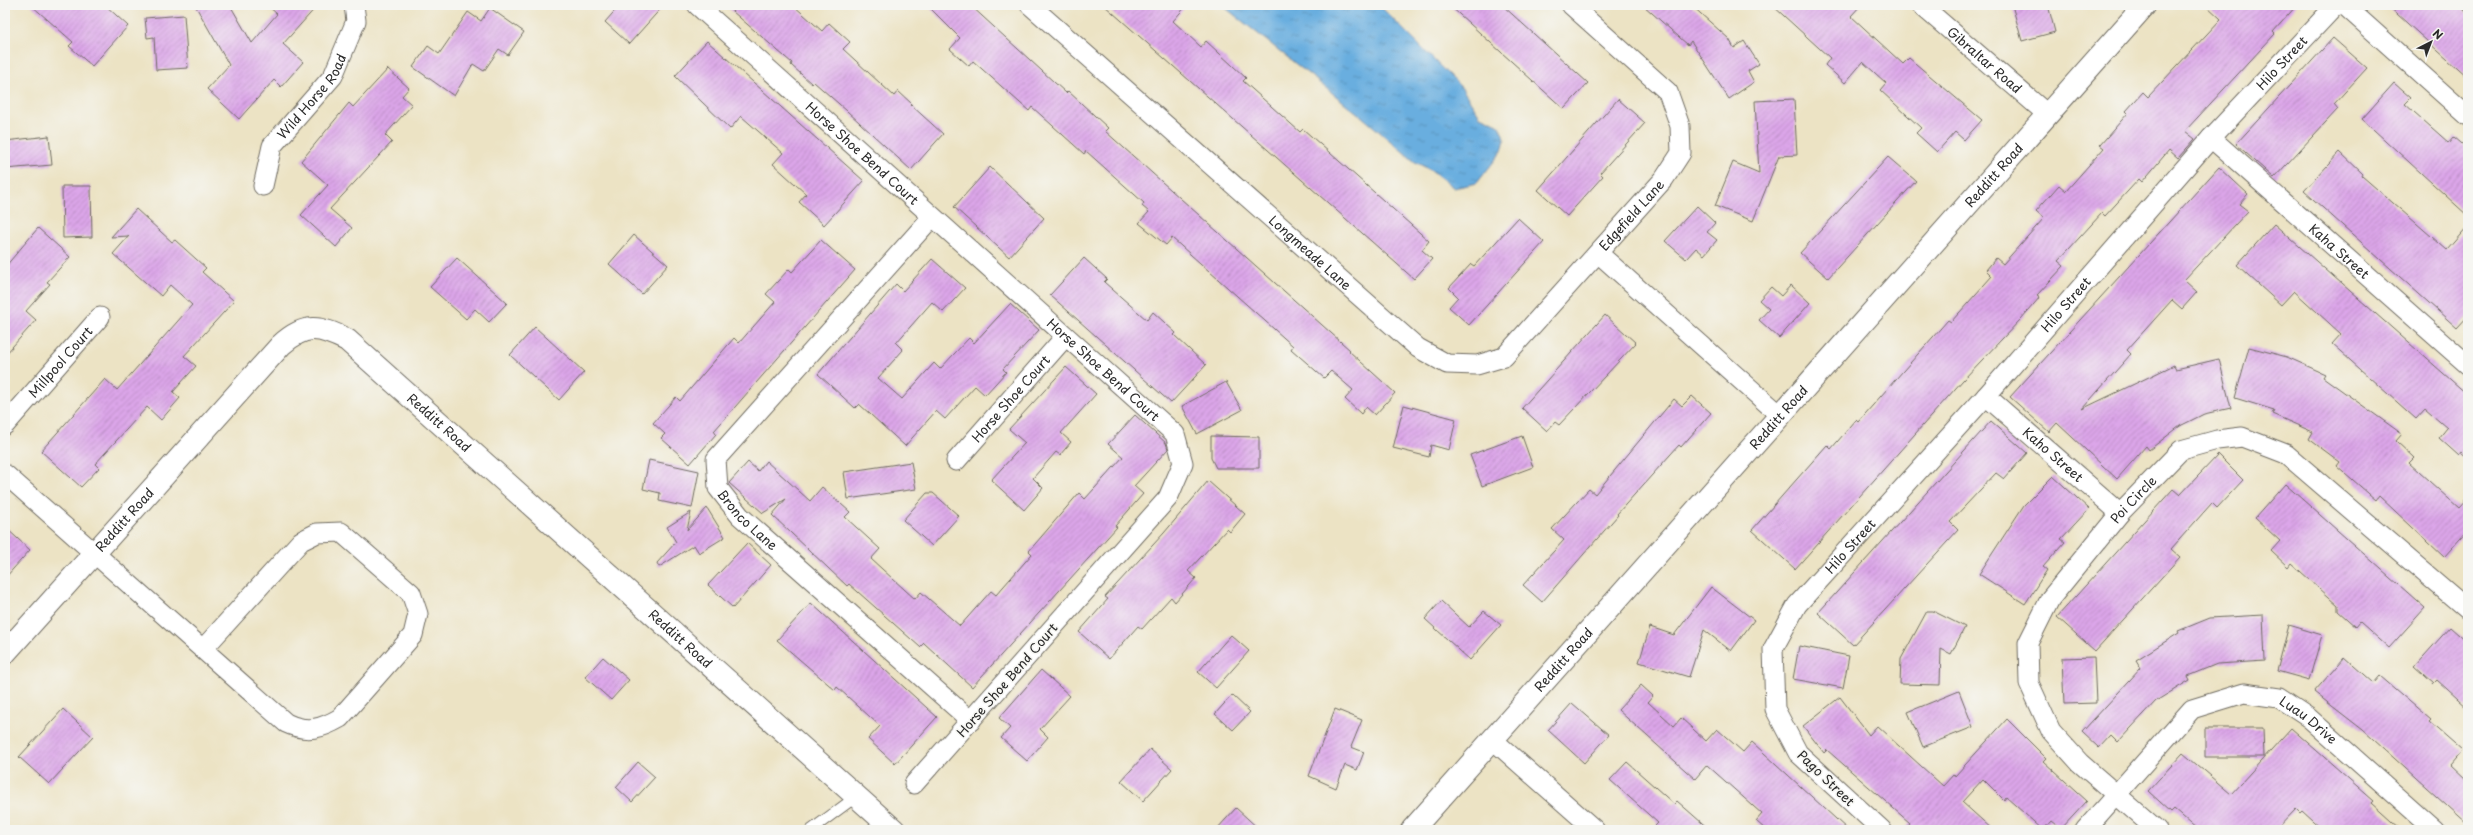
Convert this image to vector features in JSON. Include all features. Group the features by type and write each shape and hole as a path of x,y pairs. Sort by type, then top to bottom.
{"street":[{"name":"Wild Horse Road","path":"263,186 272,146 333,76 356,22 354,5"},
{"name":"Horse Shoe Bend Court","path":"697,5 1065,337 1175,434 1183,463 1168,498 914,784"},
{"name":"Longmeade Lane","path":"1030,5 1418,348 1447,364 1477,365 1504,356 1598,253"},
{"name":"Edgefield Lane","path":"1571,5 1668,92 1680,126 1681,153 1664,179 1598,253 1781,416"},
{"name":"Gibraltar Road","path":"1921,5 1940,11 2048,115"},
{"name":"Redditt Road","path":"1412,830 2145,5"},
{"name":"Hilo Street","path":"1797,606 1986,396 2211,138 2336,5"},
{"path":"2344,5 2468,116"},
{"name":"Kaha Street","path":"2211,138 2468,365"},
{"name":"Bronco Lane","path":"932,217 716,459 718,488 740,516 971,721"},
{"name":"Millpool Court","path":"5,425 100,317"},
{"name":"Redditt Road","path":"5,653 280,345 293,334 311,328 329,331 347,340 894,830"},
{"name":"Horse Shoe Court","path":"956,461 1065,337"},
{"name":"Kaho Street","path":"1986,396 2120,513"},
{"name":"Poi Circle","path":"2157,830 2080,763 2051,730 2029,684 2028,643 2050,599 2120,513 2181,450 2217,440 2242,437 2286,454 2468,610"},
{"path":"5,474 286,723 300,729 326,726 340,718 413,635 418,614 411,593 341,532 317,533 301,541 203,649"},
{"name":"Pago Street","path":"1797,606 1773,649 1775,709 1798,752 1882,830"},
{"name":"Luau Drive","path":"2085,830 2192,709 2244,693 2279,698 2309,718 2436,830"},
{"path":"1492,739 1595,830"}],"lane":[{"path":"811,830 857,796"}],"water":[{"path":"1222,5 1379,5 1461,87 1480,116 1498,124 1505,139 1502,151 1477,183 1454,188 1431,170 1415,162 1361,116"}],"building":[{"path":"31,5 105,5 128,26 92,66 69,46 73,42"},
{"path":"195,5 230,5 252,43 277,14 267,5 318,5 283,44 303,62 281,87 274,80 239,119 207,89 229,65"},
{"path":"620,5 664,5 629,44 605,22"},
{"path":"725,5 793,5 822,31 829,23 850,42 843,49 894,96 898,91 943,134 911,170 847,111 814,82 812,84 791,65 792,63"},
{"path":"927,5 970,5 1066,93 1068,91 1108,128 1105,131 1350,350 1349,351 1395,393 1375,415 1366,407 1361,414 1345,399 1353,390 1331,371 1324,378 1291,349 1293,346 1172,238 1166,245 1139,223 1149,212 1142,206 1144,203 1086,151 1084,154 1032,107 1029,111 973,61 969,66 950,49 960,38"},
{"path":"1104,5 1187,5 1173,21 1201,47 1206,41 1246,78 1243,81 1300,132 1303,129 1429,241 1422,250 1432,259 1414,279"},
{"path":"1449,5 1502,5 1588,83 1564,109"},
{"path":"1643,5 1691,5 1729,39 1734,48 1744,41 1759,64 1748,71 1754,82 1729,99 1691,41 1688,45"},
{"path":"1772,5 1861,5 1851,16 1903,64 1909,58 1982,120 1964,140 1955,132 1937,152 1916,133 1921,128 1880,90 1886,83 1863,62 1845,83 1825,65 1830,58"},
{"path":"2012,5 2048,5 2055,32 2022,41"},
{"path":"2206,5 2297,5 2273,32 2275,34 2185,131 2195,139 2178,158 2169,150 2142,182 2139,179 2105,216 2102,213 2058,261 2064,266 2037,295 2040,297 1963,380 1795,569 1752,530 1827,445 1831,449 1856,420 1858,422 1948,320 1951,322 1992,276 1986,270 1996,258 2003,264 2044,218 2036,211 2059,185 2066,191 2104,148 2100,145 2128,113 2126,111 2143,92 2148,97 2221,19"},
{"path":"2387,5 2459,5 2468,14 2468,78"},
{"path":"490,8 524,32 508,55 499,49 484,71 473,64 454,96 413,67 428,46 439,54 468,12 481,21"},
{"path":"184,15 188,68 156,70 154,37 147,38 145,18"},
{"path":"2333,38 2367,68 2334,104 2338,109 2274,178 2236,144"},
{"path":"707,41 864,181 824,225 799,202 806,194 773,164 783,153 741,116 730,129 675,76"},
{"path":"388,69 409,88 402,96 412,105 385,135 392,142 330,209 352,228 336,247 301,215 328,185 301,161 349,103 353,107"},
{"path":"2394,83 2411,98 2405,104 2449,143 2454,137 2468,149 2468,216 2362,119"},
{"path":"1618,99 1645,123 1600,173 1603,176 1567,216 1538,190"},
{"path":"1794,99 1797,155 1779,156 1753,221 1715,206 1733,162 1759,173 1755,101"},
{"path":"49,136 52,165 5,169 5,141"},
{"path":"2340,152 2363,174 2362,176 2447,250 2468,226 2468,316 2457,328 2304,191"},
{"path":"1888,157 1916,181 1828,278 1800,253"},
{"path":"990,167 1044,218 1009,257 954,207"},
{"path":"2219,167 2248,194 2239,204 2248,211 2184,280 2197,292 2182,309 2172,300 2127,350 2131,354 2082,409 2174,365 2176,369 2219,359 2231,408 2204,414 2180,426 2149,450 2146,446 2117,479 2057,423 2049,432 2010,397"},
{"path":"62,186 91,186 92,237 63,238"},
{"path":"1697,206 1715,223 1707,232 1717,240 1704,255 1696,248 1686,259 1665,241"},
{"path":"136,209 172,242 175,240 206,268 202,272 234,301 184,356 196,366 173,392 180,398 161,420 147,407 95,464 99,468 81,487 41,451 105,379 117,390 192,305 170,285 161,296 113,254 129,236 111,237"},
{"path":"1518,218 1544,242 1469,325 1449,307 1458,297 1449,288 1471,264 1474,266"},
{"path":"2274,224 2468,395 2468,459 2461,453 2459,456 2439,438 2447,428 2425,409 2416,419 2332,344 2341,334 2294,291 2281,305 2237,265"},
{"path":"38,228 70,257 47,282 50,284 26,311 36,320 5,355 5,267"},
{"path":"634,235 668,265 642,294 609,264"},
{"path":"821,240 855,270 714,431 716,434 690,464 661,438 665,434 653,423 676,397 680,401 734,338 739,343 775,302 766,294 789,269 792,272"},
{"path":"457,258 507,303 489,322 475,309 466,319 430,287"},
{"path":"1084,258 1107,279 1104,282 1147,320 1153,312 1176,333 1174,335 1206,365 1171,403 1050,295"},
{"path":"932,259 965,288 943,312 932,302 896,343 903,350 878,378 902,399 934,363 940,369 969,338 974,343 1010,304 1039,330 1003,369 1006,372 985,395 975,386 945,419 936,411 905,446 859,404 855,408 818,374 896,284 903,291"},
{"path":"1791,285 1810,303 1779,338 1759,320 1769,309 1759,300 1771,287 1781,296"},
{"path":"1605,315 1636,343 1559,425 1555,422 1547,431 1522,408"},
{"path":"535,327 584,372 559,400 510,355"},
{"path":"2249,347 2287,357 2325,374 2323,377 2402,434 2396,441 2414,458 2409,463 2459,508 2468,498 2468,530 2444,557 2379,496 2376,500 2337,466 2340,462 2309,439 2313,432 2272,414 2274,410 2235,398"},
{"path":"1066,367 1096,394 1061,433 1071,442 1060,455 1056,452 1033,478 1043,488 1024,510 991,480 1025,443 1009,429"},
{"path":"1226,382 1242,410 1197,434 1182,406"},
{"path":"1692,396 1711,413 1681,447 1679,445 1617,514 1618,515 1542,602 1523,585 1564,540 1552,529 1589,489 1595,494 1674,399 1682,406"},
{"path":"1404,405 1456,419 1449,450 1431,445 1429,457 1393,448"},
{"path":"1135,415 1166,443 1168,449 1134,486 1143,494 1115,526 1117,527 972,687 924,643 920,647 849,584 847,586 772,515 786,499 763,513 729,483 748,462 758,471 766,461 810,501 822,487 850,512 845,517 880,549 871,559 915,599 921,592 960,626 991,591 996,595 1032,554 1029,551 1079,493 1085,499 1123,457 1108,444"},
{"path":"1991,421 2027,453 2004,479 1996,473 1950,522 1958,530 1853,645 1818,613"},
{"path":"1211,436 1259,437 1259,468 1216,468 1211,458"},
{"path":"1522,436 1533,467 1482,486 1470,455"},
{"path":"2218,455 2243,480 2217,508 2212,503 2171,549 2180,557 2095,651 2057,617 2173,489 2180,495"},
{"path":"649,460 699,471 692,508 659,501 660,493 643,489"},
{"path":"911,462 916,489 848,499 844,472"},
{"path":"2053,476 2089,509 2061,539 2065,542 2043,567 2047,570 2025,604 1979,574 2024,505"},
{"path":"1208,481 1245,514 1230,532 1227,529 1188,571 1196,578 1175,602 1171,597 1142,629 1138,626 1109,659 1079,632 1108,599 1105,597 1164,533"},
{"path":"2285,484 2425,608 2389,648 2360,622 2356,627 2338,611 2338,605 2291,563 2288,567 2271,551 2280,541 2255,518"},
{"path":"927,493 933,493 959,516 932,546 903,520"},
{"path":"707,508 725,537 699,553 694,545 659,567 657,563 676,542 667,527 691,512 687,530"},
{"path":"5,527 30,550 5,578"},
{"path":"747,543 771,565 733,608 708,585"},
{"path":"1711,587 1754,620 1731,651 1704,630 1689,677 1639,662 1650,627 1674,635"},
{"path":"1441,601 1469,627 1484,611 1501,625 1470,660 1425,619"},
{"path":"811,603 937,717 895,764 868,739 880,726 837,687 835,690 777,640"},
{"path":"1927,611 1933,611 1965,627 1951,654 1941,649 1940,685 1900,684 1901,659"},
{"path":"2263,615 2265,661 2217,664 2188,676 2190,680 2156,701 2118,742 2111,735 2099,748 2082,732 2141,668 2136,660 2179,633 2178,631 2210,618"},
{"path":"2289,625 2322,635 2309,680 2277,671"},
{"path":"2450,627 2468,643 2468,708 2437,680 2434,683 2415,666"},
{"path":"1231,635 1249,651 1216,688 1198,672"},
{"path":"1799,646 1849,656 1843,688 1793,679"},
{"path":"603,657 629,680 611,700 585,677"},
{"path":"2094,657 2096,703 2064,704 2062,658"},
{"path":"2345,657 2374,683 2380,676 2431,720 2429,722 2462,751 2451,764 2468,780 2468,825 2363,730 2314,692"},
{"path":"1041,670 1070,696 1040,729 1048,737 1027,761 1001,738 1010,728 999,718"},
{"path":"1641,685 1653,696 1648,702 1674,726 1681,718 1706,741 1717,729 1743,752 1752,742 1848,830 1766,830 1756,821 1762,814 1707,765 1695,779 1618,710"},
{"path":"1959,691 1973,727 1923,747 1908,712"},
{"path":"1232,695 1250,712 1233,730 1215,714"},
{"path":"1840,697 1869,735 1877,726 1943,786 1954,774 1955,776 2007,719 2046,758 2043,761 2087,801 2061,829 2051,821 2043,830 2006,797 2004,800 1983,779 1962,802 1993,830 1904,830 1910,823 1827,750 1824,753 1803,726"},
{"path":"1572,703 1609,735 1584,763 1548,730"},
{"path":"63,709 93,737 49,784 19,757"},
{"path":"1335,709 1362,720 1351,747 1364,752 1357,770 1345,765 1336,788 1309,776"},
{"path":"2205,728 2263,728 2264,757 2205,757"},
{"path":"2291,728 2374,801 2372,803 2402,830 2323,830 2302,811 2300,813 2296,809 2276,830 2198,830 2174,809 2171,812 2148,791 2183,753 2231,794"},
{"path":"1150,749 1172,769 1143,801 1121,781"},
{"path":"638,762 655,777 632,802 616,787"},
{"path":"1627,762 1674,804 1677,801 1710,830 1651,830 1658,823 1610,780"},
{"path":"1236,808 1260,830 1216,830"}]}
